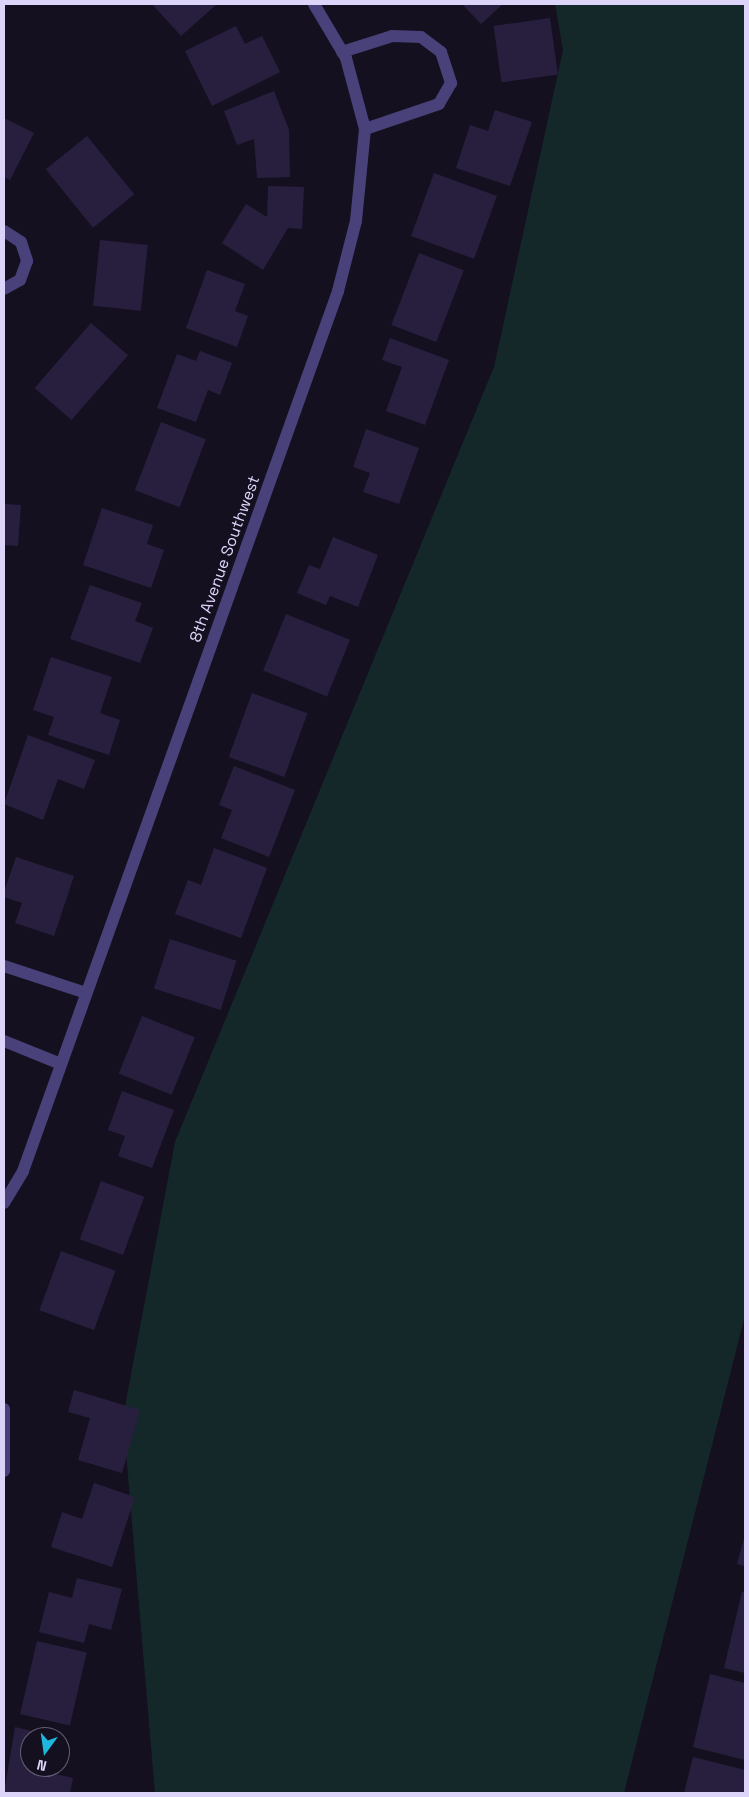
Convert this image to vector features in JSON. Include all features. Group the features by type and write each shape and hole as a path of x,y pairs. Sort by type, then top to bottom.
{"street":[{"name":"8th Avenue Southwest","path":"4,1203 23,1170 338,291 356,222 365,129 357,94 342,52 314,4"},
{"path":"342,52 392,36 421,36 441,52 451,83 439,104 365,129"},
{"path":"4,231 21,242 27,261 20,280 4,289"},
{"path":"4,966 86,993"},
{"path":"4,1041 61,1064"},
{"path":"4,1409 4,1471"}],"green space":[{"path":"555,4 745,4 745,1315 624,1793 155,1793 123,1417 175,1142 494,367 563,50"}],"building":[{"path":"152,4 217,4 181,36"},
{"path":"462,4 503,4 481,24"},
{"path":"550,18 558,74 501,82 494,26"},
{"path":"236,26 245,44 262,36 280,72 212,106 185,51"},
{"path":"274,91 289,130 290,177 257,178 254,139 237,145 224,111"},
{"path":"495,110 532,122 510,186 456,168 470,125 488,131"},
{"path":"4,118 34,133 10,180 4,177"},
{"path":"87,136 134,194 93,228 46,169"},
{"path":"434,173 497,196 474,259 411,236"},
{"path":"268,186 304,187 302,229 288,228 263,270 222,243 246,204 267,217"},
{"path":"100,240 148,245 141,311 93,306"},
{"path":"419,253 464,270 436,342 391,325"},
{"path":"207,270 245,284 235,311 248,316 237,347 186,328"},
{"path":"91,323 128,355 72,420 35,388"},
{"path":"390,338 449,360 425,425 386,411 402,367 382,360"},
{"path":"200,351 232,363 220,395 208,390 196,422 157,408 177,354 196,361"},
{"path":"161,422 206,439 180,507 135,490"},
{"path":"366,429 419,448 399,504 363,492 370,473 353,467"},
{"path":"4,504 21,505 18,546 4,545"},
{"path":"102,508 153,525 147,544 164,550 151,588 83,565"},
{"path":"333,537 378,555 358,607 330,596 326,605 297,593 309,565 320,569"},
{"path":"90,585 142,603 135,621 153,628 140,663 70,639"},
{"path":"286,614 350,640 327,696 263,671"},
{"path":"51,657 112,677 100,713 120,720 109,755 48,735 54,717 33,710"},
{"path":"252,693 307,713 284,777 229,757"},
{"path":"28,735 95,760 84,789 58,779 43,820 4,804"},
{"path":"234,766 295,790 269,857 221,838 232,810 219,805"},
{"path":"214,848 267,868 241,938 175,914 188,880 201,885"},
{"path":"16,857 74,876 54,936 15,923 22,903 4,897 4,892"},
{"path":"170,939 237,961 221,1010 154,988"},
{"path":"142,1016 195,1037 172,1095 119,1073"},
{"path":"122,1091 174,1110 152,1168 118,1156 125,1136 108,1130"},
{"path":"101,1181 144,1197 123,1255 80,1239"},
{"path":"61,1251 116,1271 94,1330 39,1310"},
{"path":"74,1390 140,1410 122,1473 78,1460 90,1418 68,1412"},
{"path":"94,1483 135,1497 112,1567 51,1547 62,1512 82,1519"},
{"path":"745,1535 745,1566 737,1564"},
{"path":"77,1578 122,1589 111,1630 89,1624 84,1643 39,1632 49,1592 72,1598"},
{"path":"742,1592 745,1592 745,1673 724,1668"},
{"path":"37,1641 87,1652 70,1726 20,1714"},
{"path":"710,1674 745,1683 745,1760 693,1747"},
{"path":"15,1727 20,1728 20,1777 73,1778 70,1793 4,1793"},
{"path":"693,1757 745,1770 745,1793 684,1793"}]}
